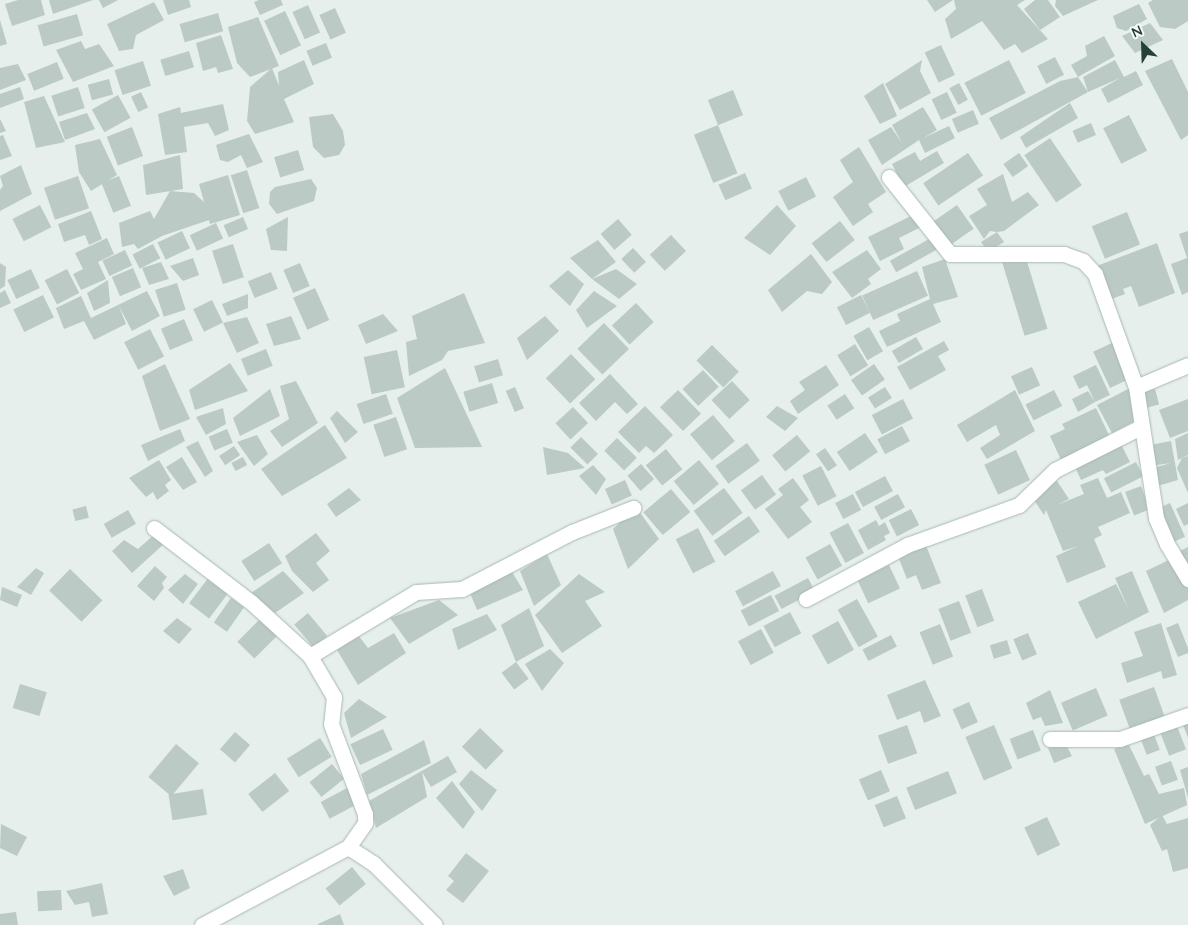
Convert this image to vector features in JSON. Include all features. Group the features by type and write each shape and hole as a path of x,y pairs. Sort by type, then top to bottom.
{"street":[{"path":"889,177 950,254 1064,254 1083,261 1095,274 1136,387 1156,518 1166,544 1188,579"},
{"path":"1136,387 1188,364"},
{"path":"806,599 907,545 1019,505 1055,470 1141,427"},
{"path":"310,656 416,592 462,589 572,532 633,508"},
{"path":"154,528 252,603 310,656 334,697 331,724 366,814 362,828 348,847 202,925"},
{"path":"1050,739 1120,739 1188,715"},
{"path":"348,847 374,864 435,925"}],"building":[{"path":"18,0 41,0 45,15 12,26 5,4"},
{"path":"49,0 93,0 53,14"},
{"path":"99,0 118,0 103,8"},
{"path":"163,0 189,0 191,7 168,15"},
{"path":"259,0 281,0 283,5 260,15 254,2"},
{"path":"927,0 953,0 935,12"},
{"path":"954,0 1025,0 1017,5 1048,39 1022,53 1015,44 1004,50 982,21 951,39 945,19 956,9"},
{"path":"1035,0 1048,0 1060,17 1040,30 1024,9"},
{"path":"1056,0 1098,0 1063,16 1055,6"},
{"path":"1153,0 1188,0 1188,21 1175,29 1160,27 1148,3"},
{"path":"154,2 164,20 136,35 133,49 119,51 107,24"},
{"path":"1139,4 1147,19 1126,31 1117,28 1113,16"},
{"path":"308,5 320,32 305,39 292,12"},
{"path":"335,8 346,33 330,40 319,15"},
{"path":"285,11 301,45 280,55 264,21"},
{"path":"218,13 223,31 185,42 180,24"},
{"path":"77,14 83,35 44,46 38,25"},
{"path":"258,17 279,66 250,77 237,63 228,27"},
{"path":"0,20 7,44 0,46"},
{"path":"1150,23 1163,40 1135,53 1122,36"},
{"path":"221,35 233,69 218,73 216,67 203,71 196,43"},
{"path":"1104,36 1115,56 1078,77 1071,65 1087,56 1085,46"},
{"path":"81,41 85,49 99,44 114,66 73,82 56,50"},
{"path":"326,43 332,58 313,66 307,51"},
{"path":"941,45 955,75 939,83 925,53"},
{"path":"189,51 194,67 165,76 160,60"},
{"path":"1055,57 1064,75 1046,84 1037,66"},
{"path":"1172,59 1188,92 1188,135 1181,140 1145,71"},
{"path":"304,60 314,84 284,99 294,122 255,134 247,121 250,87 272,68 279,86 278,72"},
{"path":"922,60 920,71 931,93 900,110 885,84"},
{"path":"1009,60 1026,93 981,116 964,83"},
{"path":"1115,60 1124,77 1136,71 1143,85 1108,103 1101,89 1120,78 1088,92 1083,77"},
{"path":"143,61 151,86 123,95 114,70"},
{"path":"57,62 64,79 34,91 27,74"},
{"path":"18,64 26,80 0,90 0,68"},
{"path":"1078,77 1088,92 1001,140 989,118 1060,81"},
{"path":"109,79 113,94 92,100 88,85"},
{"path":"883,83 897,116 880,124 864,96"},
{"path":"959,83 968,100 958,105 949,88"},
{"path":"20,87 24,99 0,108 0,94"},
{"path":"78,87 85,108 58,117 51,96"},
{"path":"733,90 743,115 718,125 708,100"},
{"path":"141,92 148,107 138,112 131,97"},
{"path":"947,92 957,113 941,120 932,99"},
{"path":"118,95 131,118 104,132 92,110"},
{"path":"44,96 65,142 36,148 24,102"},
{"path":"1070,103 1078,118 1026,148 1020,137"},
{"path":"223,104 229,130 215,136 208,123 184,127 187,152 165,155 158,114 180,107 181,113"},
{"path":"923,107 937,130 923,138 949,126 955,138 925,153 919,140 882,165 868,140 891,127 902,143 892,125"},
{"path":"973,110 979,124 958,133 952,119"},
{"path":"87,113 95,129 65,140 59,122"},
{"path":"333,114 343,131 345,145 339,155 324,158 313,147 309,117"},
{"path":"1129,115 1147,151 1121,164 1103,128"},
{"path":"0,119 6,131 0,133"},
{"path":"1091,123 1096,135 1078,143 1073,131"},
{"path":"718,125 737,173 713,183 694,135"},
{"path":"132,127 143,156 118,166 107,137"},
{"path":"249,134 263,162 247,168 241,155 228,162 220,160 216,145"},
{"path":"3,135 12,156 0,160 0,136"},
{"path":"1050,138 1082,185 1056,203 1024,155"},
{"path":"100,139 117,175 91,191 79,172 75,145"},
{"path":"859,147 886,192 868,204 873,212 853,226 833,197 853,182 840,160"},
{"path":"298,150 304,170 280,177 274,157"},
{"path":"937,151 944,163 904,187 892,164 915,152 920,161"},
{"path":"968,153 983,175 938,206 923,183"},
{"path":"1019,153 1028,166 1013,177 1003,164"},
{"path":"180,155 183,189 146,195 143,165"},
{"path":"21,165 32,194 0,211 0,190 3,186 0,176"},
{"path":"247,170 259,208 243,213 231,175"},
{"path":"745,173 752,189 725,200 719,185"},
{"path":"1003,174 1012,202 1028,192 1039,205 1004,231 990,231 984,239 969,216 987,205 977,189"},
{"path":"228,175 240,215 210,224 209,220 162,236 138,249 134,244 122,247 119,223 150,211 154,219 170,191 194,193 204,202 199,184"},
{"path":"78,176 89,208 55,220 44,188"},
{"path":"119,176 131,206 113,213 101,183"},
{"path":"806,177 816,197 788,211 778,191"},
{"path":"311,179 317,188 314,201 277,214 269,204 270,192 275,187"},
{"path":"40,205 51,227 24,241 12,219"},
{"path":"777,205 796,226 770,255 744,238"},
{"path":"957,205 974,229 947,247 931,223"},
{"path":"91,211 102,239 89,245 85,235 64,242 58,224"},
{"path":"1127,212 1140,244 1105,259 1092,226"},
{"path":"915,214 921,227 899,238 904,249 880,261 868,237"},
{"path":"243,217 248,229 229,237 224,225"},
{"path":"288,217 287,251 271,250 266,229"},
{"path":"618,219 632,235 614,250 601,234"},
{"path":"840,221 855,240 826,262 812,243"},
{"path":"216,223 223,238 197,251 190,235"},
{"path":"182,231 190,248 166,260 158,242"},
{"path":"1188,231 1188,292 1182,295 1171,264 1187,258 1179,234"},
{"path":"997,232 1004,242 988,252 981,242"},
{"path":"671,235 686,251 665,271 650,255"},
{"path":"107,238 114,254 98,262 106,279 81,290 73,274 83,269 75,253"},
{"path":"931,238 937,249 896,272 890,261"},
{"path":"598,240 616,262 592,279 570,258"},
{"path":"1157,243 1175,293 1139,307 1131,286 1123,289 1125,294 1106,301 1094,267"},
{"path":"153,244 160,258 140,269 133,254"},
{"path":"233,244 244,277 223,284 212,251"},
{"path":"633,248 646,262 634,273 621,259"},
{"path":"125,250 132,265 110,276 102,261"},
{"path":"867,250 881,269 868,279 871,284 852,298 832,272"},
{"path":"811,254 832,282 822,294 807,291 782,312 768,290"},
{"path":"1025,255 1048,329 1025,336 1002,262"},
{"path":"193,258 199,275 183,281 170,266"},
{"path":"945,259 958,297 933,304 941,322 887,347 879,331 900,321 897,314 930,299 922,267"},
{"path":"161,262 169,279 149,285 142,268"},
{"path":"0,263 6,267 5,286 0,289"},
{"path":"300,263 310,286 293,293 283,270"},
{"path":"133,268 141,287 120,296 112,277"},
{"path":"31,269 40,288 16,299 7,280"},
{"path":"67,269 79,293 57,304 45,280"},
{"path":"616,269 637,284 619,299 592,279"},
{"path":"568,270 584,284 570,306 549,286"},
{"path":"917,271 928,296 873,320 862,295"},
{"path":"271,272 278,289 255,298 248,281"},
{"path":"108,280 110,303 94,311 87,293"},
{"path":"177,283 186,310 164,317 155,290"},
{"path":"315,288 329,320 307,330 293,298"},
{"path":"5,290 11,303 0,308 0,293"},
{"path":"147,291 160,316 132,331 119,306 126,324 94,340 84,321 64,329 56,308 81,296 91,318"},
{"path":"594,291 617,306 587,328 576,310"},
{"path":"464,293 485,343 448,351 442,360 409,376 406,342 417,339 412,316"},
{"path":"248,294 248,308 227,316 222,304"},
{"path":"43,295 54,317 24,332 13,309"},
{"path":"861,295 870,313 846,325 837,307"},
{"path":"212,300 223,322 204,332 193,309"},
{"path":"636,303 654,322 630,345 612,326"},
{"path":"383,314 398,331 366,344 358,325"},
{"path":"291,316 301,339 274,346 266,324"},
{"path":"545,316 559,331 527,360 517,338"},
{"path":"247,317 259,343 237,353 223,323"},
{"path":"184,319 193,340 170,350 161,329"},
{"path":"604,323 629,349 602,375 577,349"},
{"path":"869,327 883,351 867,360 853,336"},
{"path":"150,329 164,357 138,370 124,342"},
{"path":"916,337 923,349 899,363 892,351"},
{"path":"944,341 949,350 938,356 946,370 910,390 897,367"},
{"path":"1114,342 1131,378 1110,388 1093,352"},
{"path":"855,344 868,365 850,376 837,355"},
{"path":"712,345 739,372 723,387 696,361"},
{"path":"266,349 273,366 248,376 241,359"},
{"path":"397,350 405,387 372,394 364,357"},
{"path":"571,354 595,379 570,403 546,378"},
{"path":"498,359 503,375 479,383 474,366"},
{"path":"230,363 248,391 195,410 189,390"},
{"path":"165,364 190,419 160,431 142,376"},
{"path":"874,364 885,380 862,396 851,380"},
{"path":"826,365 839,385 798,414 790,401 805,390 799,382"},
{"path":"1096,365 1110,395 1095,402 1087,385 1079,389 1073,376"},
{"path":"1032,367 1040,385 1019,395 1011,376"},
{"path":"445,368 482,447 415,448 397,398"},
{"path":"703,370 719,387 698,406 683,389"},
{"path":"610,374 638,404 627,414 615,402 596,421 579,403"},
{"path":"296,381 318,423 282,447 270,431 289,419 280,386"},
{"path":"732,381 750,400 729,419 712,400"},
{"path":"492,383 498,403 469,412 463,392"},
{"path":"515,387 524,408 515,412 506,391"},
{"path":"885,387 892,398 875,409 868,398"},
{"path":"1132,387 1135,421 1112,433 1097,405"},
{"path":"270,389 280,416 240,436 233,418"},
{"path":"1155,389 1159,404 1143,409 1139,393"},
{"path":"678,390 701,414 683,431 660,407"},
{"path":"1015,390 1035,431 987,459 980,448 1000,435 996,425 967,442 957,425"},
{"path":"1054,390 1062,406 1034,421 1025,405"},
{"path":"1088,391 1095,402 1078,412 1072,399"},
{"path":"386,394 393,414 364,424 357,404"},
{"path":"845,394 854,408 837,420 827,405"},
{"path":"903,399 913,419 882,434 872,415"},
{"path":"1188,399 1188,431 1170,438 1159,410"},
{"path":"645,406 673,435 654,453 646,446 639,453 618,432"},
{"path":"777,406 798,418 785,431 766,417"},
{"path":"573,407 588,423 570,439 555,423"},
{"path":"223,408 226,424 206,435 196,417"},
{"path":"1096,408 1110,437 1061,460 1050,436 1065,429 1062,424"},
{"path":"337,411 358,432 345,443 330,418"},
{"path":"713,415 735,441 712,460 690,434"},
{"path":"396,417 407,449 384,457 373,425"},
{"path":"325,425 347,458 282,496 261,469"},
{"path":"902,426 910,441 885,454 877,439"},
{"path":"180,429 185,441 148,461 141,445"},
{"path":"227,429 233,443 214,451 209,437"},
{"path":"865,433 878,452 850,471 837,452"},
{"path":"1188,433 1188,455 1178,460 1175,439"},
{"path":"257,435 268,454 254,466 237,442"},
{"path":"797,435 810,451 785,471 772,455"},
{"path":"581,437 598,454 587,465 570,448"},
{"path":"617,438 637,458 624,471 604,451"},
{"path":"198,441 213,471 205,477 186,447"},
{"path":"1171,441 1178,480 1154,487 1149,469 1171,463 1150,466 1145,446"},
{"path":"1120,442 1130,462 1106,474 1103,470 1081,480 1074,465"},
{"path":"747,443 760,461 728,484 715,466"},
{"path":"234,446 240,455 225,465 219,456"},
{"path":"543,447 568,453 585,468 547,475"},
{"path":"825,448 837,465 828,472 816,454"},
{"path":"666,449 682,469 662,486 646,465"},
{"path":"1016,450 1030,480 998,495 984,465"},
{"path":"1188,456 1188,493 1177,468 1182,458"},
{"path":"182,457 197,482 183,490 166,467"},
{"path":"243,457 247,465 236,471 231,463"},
{"path":"159,460 171,480 165,485 169,491 157,500 153,492 146,497 129,478"},
{"path":"699,460 719,484 694,505 674,481"},
{"path":"1136,462 1143,476 1111,493 1104,478"},
{"path":"641,464 654,479 641,491 627,476"},
{"path":"593,465 606,479 596,495 579,476"},
{"path":"821,466 836,496 818,506 802,476"},
{"path":"762,475 776,494 755,510 741,490"},
{"path":"885,476 893,491 863,507 855,492"},
{"path":"793,478 809,500 800,507 812,522 788,539 765,509 783,495 778,489"},
{"path":"1098,478 1107,498 1121,492 1130,513 1098,527 1102,535 1094,539 1106,567 1067,583 1056,556 1078,546 1063,551 1046,510 1044,515 1032,497 1057,481 1069,499 1057,505 1084,494 1080,485"},
{"path":"625,480 632,496 612,504 605,489"},
{"path":"1141,486 1150,509 1134,515 1125,492"},
{"path":"349,488 361,500 336,517 327,504"},
{"path":"724,488 743,513 712,536 694,511"},
{"path":"671,489 690,512 663,535 643,512"},
{"path":"853,494 861,510 843,519 835,503"},
{"path":"898,494 905,507 881,520 874,507"},
{"path":"1170,503 1185,537 1172,542 1157,509"},
{"path":"1188,503 1188,524 1184,526 1176,509"},
{"path":"86,506 89,518 75,521 72,509"},
{"path":"636,507 659,539 628,569 613,529"},
{"path":"911,509 919,525 897,536 889,520"},
{"path":"128,510 136,524 112,538 104,524"},
{"path":"749,516 760,532 725,556 714,541"},
{"path":"876,520 879,526 885,522 890,533 884,536 886,540 868,550 858,530"},
{"path":"848,523 864,553 845,563 829,533"},
{"path":"698,528 715,562 693,573 676,539"},
{"path":"156,533 165,543 132,573 112,551 124,540 138,549"},
{"path":"316,533 330,551 316,563 329,580 313,592 292,571 285,556"},
{"path":"269,543 282,563 254,581 241,561"},
{"path":"925,543 941,583 922,590 916,575 907,579 897,554"},
{"path":"830,544 842,566 818,579 806,558"},
{"path":"1188,547 1188,571 1178,552"},
{"path":"547,554 561,585 534,606 520,571"},
{"path":"1171,559 1188,589 1188,600 1164,613 1146,571"},
{"path":"889,565 900,589 868,603 857,580"},
{"path":"155,566 167,577 162,583 164,588 154,601 137,586"},
{"path":"36,568 44,573 31,595 17,587"},
{"path":"70,569 102,600 82,622 49,591"},
{"path":"283,571 304,593 275,613 251,593"},
{"path":"773,571 781,586 743,606 735,591"},
{"path":"1132,571 1149,612 1096,639 1078,602 1116,584 1129,610 1115,578"},
{"path":"512,572 523,590 477,610 470,593"},
{"path":"185,574 198,584 183,604 168,590"},
{"path":"579,574 605,592 585,601 602,626 562,653 535,615"},
{"path":"209,577 229,592 209,618 189,603"},
{"path":"808,578 815,591 781,609 774,596"},
{"path":"2,587 22,595 17,607 0,600"},
{"path":"982,589 994,621 977,627 965,595"},
{"path":"771,595 779,611 749,626 741,610"},
{"path":"231,598 244,607 227,632 214,623"},
{"path":"857,599 878,637 859,647 838,610"},
{"path":"439,600 458,615 409,644 390,618"},
{"path":"959,601 971,633 951,641 938,609"},
{"path":"529,608 544,646 516,662 501,625"},
{"path":"790,612 801,633 775,647 764,626"},
{"path":"308,613 327,636 313,648 294,625"},
{"path":"487,614 497,630 458,650 452,629"},
{"path":"177,618 192,629 179,644 163,631"},
{"path":"260,619 277,636 254,659 237,642"},
{"path":"838,621 854,650 828,664 812,636"},
{"path":"1161,623 1177,675 1163,679 1161,671 1127,683 1121,663 1143,656 1134,632"},
{"path":"1178,623 1188,648 1188,653 1178,657 1166,628"},
{"path":"940,624 953,656 933,665 920,632"},
{"path":"761,629 774,653 751,665 738,641"},
{"path":"394,633 406,653 358,685 337,650 358,635 368,648"},
{"path":"1028,633 1037,654 1022,660 1013,639"},
{"path":"891,635 897,647 868,661 862,650"},
{"path":"1007,640 1011,653 994,659 990,645"},
{"path":"550,649 564,663 542,691 525,664"},
{"path":"516,662 529,679 514,690 502,673"},
{"path":"925,680 941,716 924,723 920,711 897,720 887,695"},
{"path":"20,684 47,692 39,716 13,708"},
{"path":"1154,687 1165,718 1131,731 1119,700"},
{"path":"1096,688 1108,716 1073,730 1061,703"},
{"path":"1050,690 1063,723 1045,726 1041,717 1033,720 1026,703"},
{"path":"359,699 387,717 351,738 344,713"},
{"path":"969,702 978,722 962,729 953,709"},
{"path":"1188,719 1188,738 1182,722"},
{"path":"907,725 917,753 888,764 878,736"},
{"path":"994,725 1012,768 984,780 965,737"},
{"path":"1177,726 1186,749 1169,756 1160,732"},
{"path":"480,728 504,751 486,770 462,747"},
{"path":"383,729 393,750 360,765 350,744"},
{"path":"1033,730 1041,751 1018,759 1010,739"},
{"path":"235,732 250,745 235,762 220,749"},
{"path":"1153,732 1160,750 1147,755 1140,737"},
{"path":"320,738 332,757 299,777 287,759"},
{"path":"424,740 431,763 367,795 361,774"},
{"path":"1065,743 1072,756 1054,763 1048,748"},
{"path":"1128,743 1144,776 1149,774 1159,794 1184,788 1187,805 1145,824 1114,749"},
{"path":"176,744 199,763 171,796 148,777"},
{"path":"448,756 457,772 431,787 422,772 427,797 376,828 369,801"},
{"path":"1171,761 1178,780 1162,786 1155,767"},
{"path":"332,764 344,779 321,797 309,782"},
{"path":"1188,767 1188,798 1180,770"},
{"path":"471,770 497,790 482,811 459,784"},
{"path":"881,770 890,791 868,801 859,779"},
{"path":"948,771 957,793 915,810 906,788"},
{"path":"275,773 289,791 262,812 248,794"},
{"path":"452,781 475,812 463,829 436,798"},
{"path":"349,787 358,804 330,819 321,802"},
{"path":"203,789 207,815 172,820 168,794"},
{"path":"897,796 906,818 884,827 875,805"},
{"path":"1162,815 1167,824 1188,818 1188,868 1173,872 1167,849 1162,851 1150,825"},
{"path":"1047,817 1060,845 1037,856 1024,828"},
{"path":"1,824 27,837 17,856 0,848"},
{"path":"466,853 489,871 463,903 446,890 454,881 448,876"},
{"path":"352,867 366,884 339,905 326,888"},
{"path":"183,869 190,888 174,896 163,876"},
{"path":"102,883 108,914 92,917 89,902 75,905 66,891"},
{"path":"61,890 62,910 38,911 37,891"},
{"path":"16,912 18,925 0,925 0,914"},
{"path":"340,914 344,925 318,925 318,924"}]}
